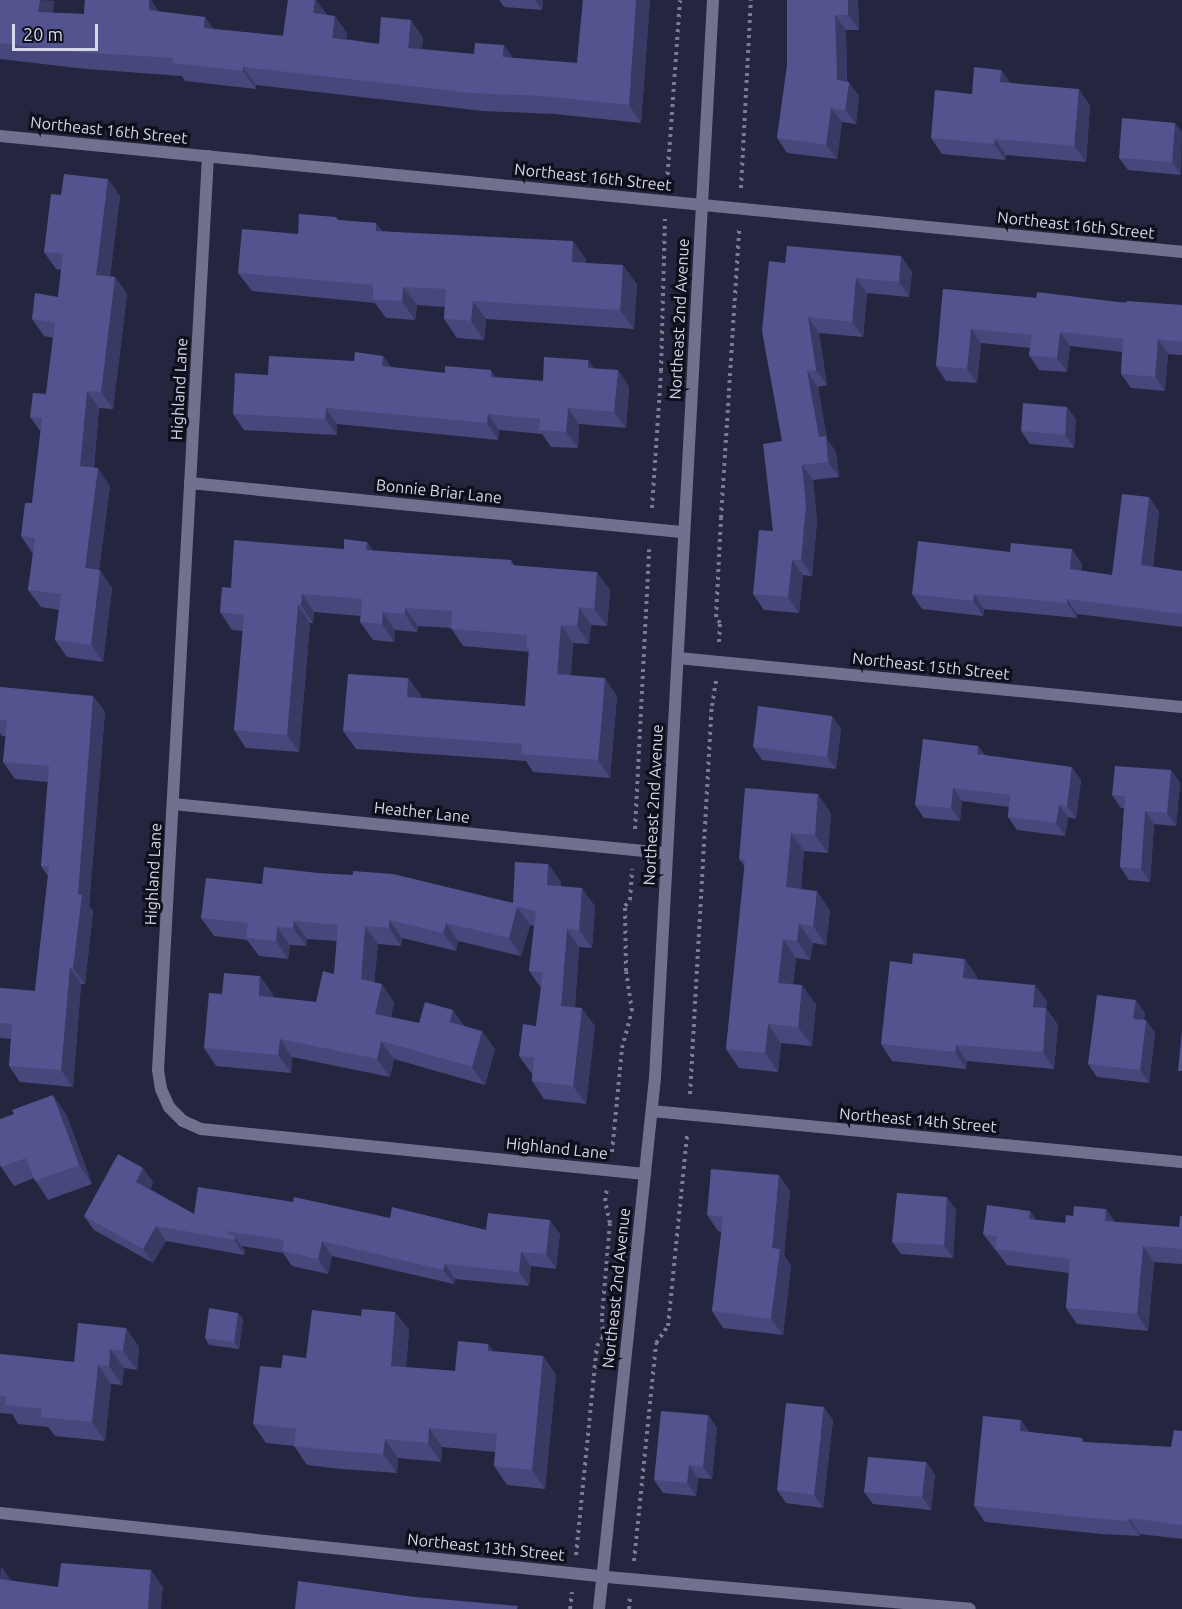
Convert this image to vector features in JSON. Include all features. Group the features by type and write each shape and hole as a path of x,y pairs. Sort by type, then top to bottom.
{"street":[{"name":"Northeast 2nd Avenue","path":"599,1609 652,1111 713,0"},
{"name":"Northeast 16th Street","path":"0,136 1182,252"},
{"name":"Highland Lane","path":"207,156 158,1070 161,1089 169,1107 183,1121 201,1129 645,1174"},
{"name":"Bonnie Briar Lane","path":"190,483 684,532"},
{"name":"Northeast 15th Street","path":"678,658 1182,707"},
{"name":"Heather Lane","path":"173,804 667,853"},
{"name":"Northeast 14th Street","path":"652,1111 1182,1162"},
{"name":"Northeast 13th Street","path":"0,1513 632,1579 970,1609"}],"path":[{"path":"570,1609 597,1346 603,1337 602,1316 610,1223 605,1201 622,1048 632,1011 626,970 625,906 630,900 634,849 650,528 661,371 665,201 680,0"},
{"path":"629,1609 656,1343 668,1326 689,1114 712,706 717,662 720,540 751,0"}],"building":[{"path":"0,0 40,0 38,12 84,14 85,0 149,0 149,10 205,17 204,28 283,36 288,0 315,0 313,13 335,16 332,38 379,44 381,17 411,20 408,48 474,54 475,43 504,45 503,57 577,63 583,0 636,0 629,105 542,96 471,93 243,67 243,71 173,63 173,58 73,52 0,43"},
{"path":"787,0 848,0 848,15 835,15 837,80 849,82 845,110 831,108 826,145 777,138 787,66"},
{"path":"974,67 1001,70 1000,82 1079,89 1074,146 995,139 994,144 931,138 935,90 972,94"},
{"path":"1122,118 1175,123 1172,162 1119,158"},
{"path":"64,174 108,179 96,275 115,277 101,392 87,391 80,466 98,468 85,568 100,570 91,645 55,640 61,594 28,590 35,538 21,536 25,503 32,503 42,418 30,417 33,393 46,394 55,323 32,319 35,293 58,297 63,254 44,252 51,194 61,195"},
{"path":"299,214 376,223 376,231 573,241 572,262 623,265 620,310 473,301 471,321 444,319 446,289 403,287 402,301 373,300 373,285 238,273 242,229 298,234"},
{"path":"787,246 901,256 899,282 856,278 852,322 808,317 816,370 807,371 819,437 826,436 828,462 802,465 806,505 801,560 792,560 788,597 753,594 759,530 773,531 763,444 782,441 762,331 769,261 785,263"},
{"path":"943,289 1036,298 1037,292 1126,303 1127,301 1182,305 1182,342 1158,339 1155,377 1121,374 1123,339 1060,332 1057,358 1029,355 1032,335 971,329 967,369 936,366"},
{"path":"355,352 383,356 382,366 445,373 445,366 491,370 491,377 543,381 544,357 588,360 588,368 618,370 614,412 568,408 566,432 539,430 540,419 488,414 487,423 326,408 325,419 233,414 235,373 268,375 269,356 354,361"},
{"path":"1023,403 1067,407 1065,435 1021,431"},
{"path":"1122,494 1149,497 1141,565 1182,571 1182,614 1067,599 1067,603 974,594 973,601 912,594 918,541 1010,552 1011,543 1072,549 1070,569 1112,575"},
{"path":"344,539 367,542 366,550 511,560 511,565 597,572 594,609 579,607 577,626 561,625 557,674 605,678 598,760 521,754 522,744 343,731 348,674 408,678 407,697 525,706 529,648 526,648 527,635 451,629 452,611 405,608 405,614 383,612 382,624 360,622 362,599 302,594 301,605 298,605 287,735 234,730 244,615 220,612 222,587 231,588 234,540 344,549"},
{"path":"0,687 93,696 78,894 82,895 73,968 70,967 61,1070 9,1066 12,1024 0,1023 0,988 35,991 49,866 41,866 49,766 3,762 7,721 0,720"},
{"path":"758,706 832,716 827,757 753,747"},
{"path":"923,739 978,746 977,754 1072,767 1067,806 1059,805 1056,823 1008,817 1010,795 953,788 951,808 915,805"},
{"path":"1115,766 1171,770 1167,813 1145,811 1141,869 1120,867 1125,796 1112,795"},
{"path":"745,788 818,794 815,835 791,833 786,887 817,891 813,926 799,924 797,941 783,939 778,983 802,985 798,1027 768,1024 765,1053 726,1049 745,860 739,859"},
{"path":"515,862 548,864 547,885 582,888 579,930 567,929 561,1006 582,1008 573,1086 532,1081 534,1058 519,1056 523,1024 536,1026 543,972 529,971 536,911 517,907 509,938 446,923 443,933 389,920 389,928 365,926 361,979 382,984 375,1014 419,1023 425,1002 453,1010 450,1022 482,1031 472,1067 381,1041 377,1059 280,1039 278,1055 204,1048 209,993 222,994 224,973 260,976 259,996 316,1002 323,971 334,974 338,925 294,921 293,928 277,927 276,941 246,938 248,923 201,918 206,878 262,884 264,867 353,875 353,871 393,874 513,903"},
{"path":"913,953 965,959 963,978 1035,985 1033,1007 1046,1008 1043,1052 956,1045 955,1052 881,1044 890,961 912,964"},
{"path":"1097,995 1136,1000 1133,1019 1146,1020 1140,1070 1088,1064"},
{"path":"1182,1031 1182,1071 1178,1071"},
{"path":"53,1095 79,1165 35,1181 26,1158 1,1167 0,1119 14,1114 12,1110"},
{"path":"118,1154 143,1168 136,1182 194,1214 198,1187 293,1202 294,1197 390,1218 392,1207 486,1230 488,1213 550,1220 546,1254 521,1252 519,1272 445,1264 443,1270 322,1241 318,1259 282,1251 284,1240 224,1231 235,1237 234,1240 156,1226 143,1249 84,1216"},
{"path":"711,1169 779,1175 772,1248 780,1249 771,1319 712,1311 723,1217 707,1215"},
{"path":"897,1193 947,1197 944,1245 892,1242"},
{"path":"987,1205 1030,1211 1029,1219 1065,1223 1066,1215 1073,1216 1074,1206 1106,1209 1105,1221 1179,1227 1180,1216 1182,1216 1182,1249 1143,1246 1137,1314 1066,1308 1070,1259 995,1249 997,1236 983,1234"},
{"path":"209,1308 238,1313 234,1342 205,1338"},
{"path":"362,1309 395,1312 391,1366 455,1371 458,1341 488,1344 488,1351 543,1356 532,1470 494,1466 497,1434 429,1428 428,1443 385,1439 383,1454 294,1446 296,1429 253,1424 260,1366 281,1368 283,1355 306,1358 312,1310 361,1316"},
{"path":"78,1323 126,1328 123,1351 110,1349 109,1366 98,1365 92,1422 41,1417 42,1409 5,1405 6,1396 0,1396 0,1354 74,1362"},
{"path":"786,1403 824,1407 814,1495 777,1490"},
{"path":"661,1411 708,1415 703,1467 689,1465 687,1483 654,1480"},
{"path":"983,1416 1021,1420 1020,1431 1082,1438 1081,1442 1171,1447 1174,1430 1182,1431 1182,1525 1129,1518 1129,1521 1090,1518 974,1506"},
{"path":"868,1457 926,1462 922,1497 864,1492"},
{"path":"61,1563 151,1570 148,1609 0,1609 0,1579 58,1587"},
{"path":"298,1581 415,1597 518,1606 517,1609 295,1609"}]}
